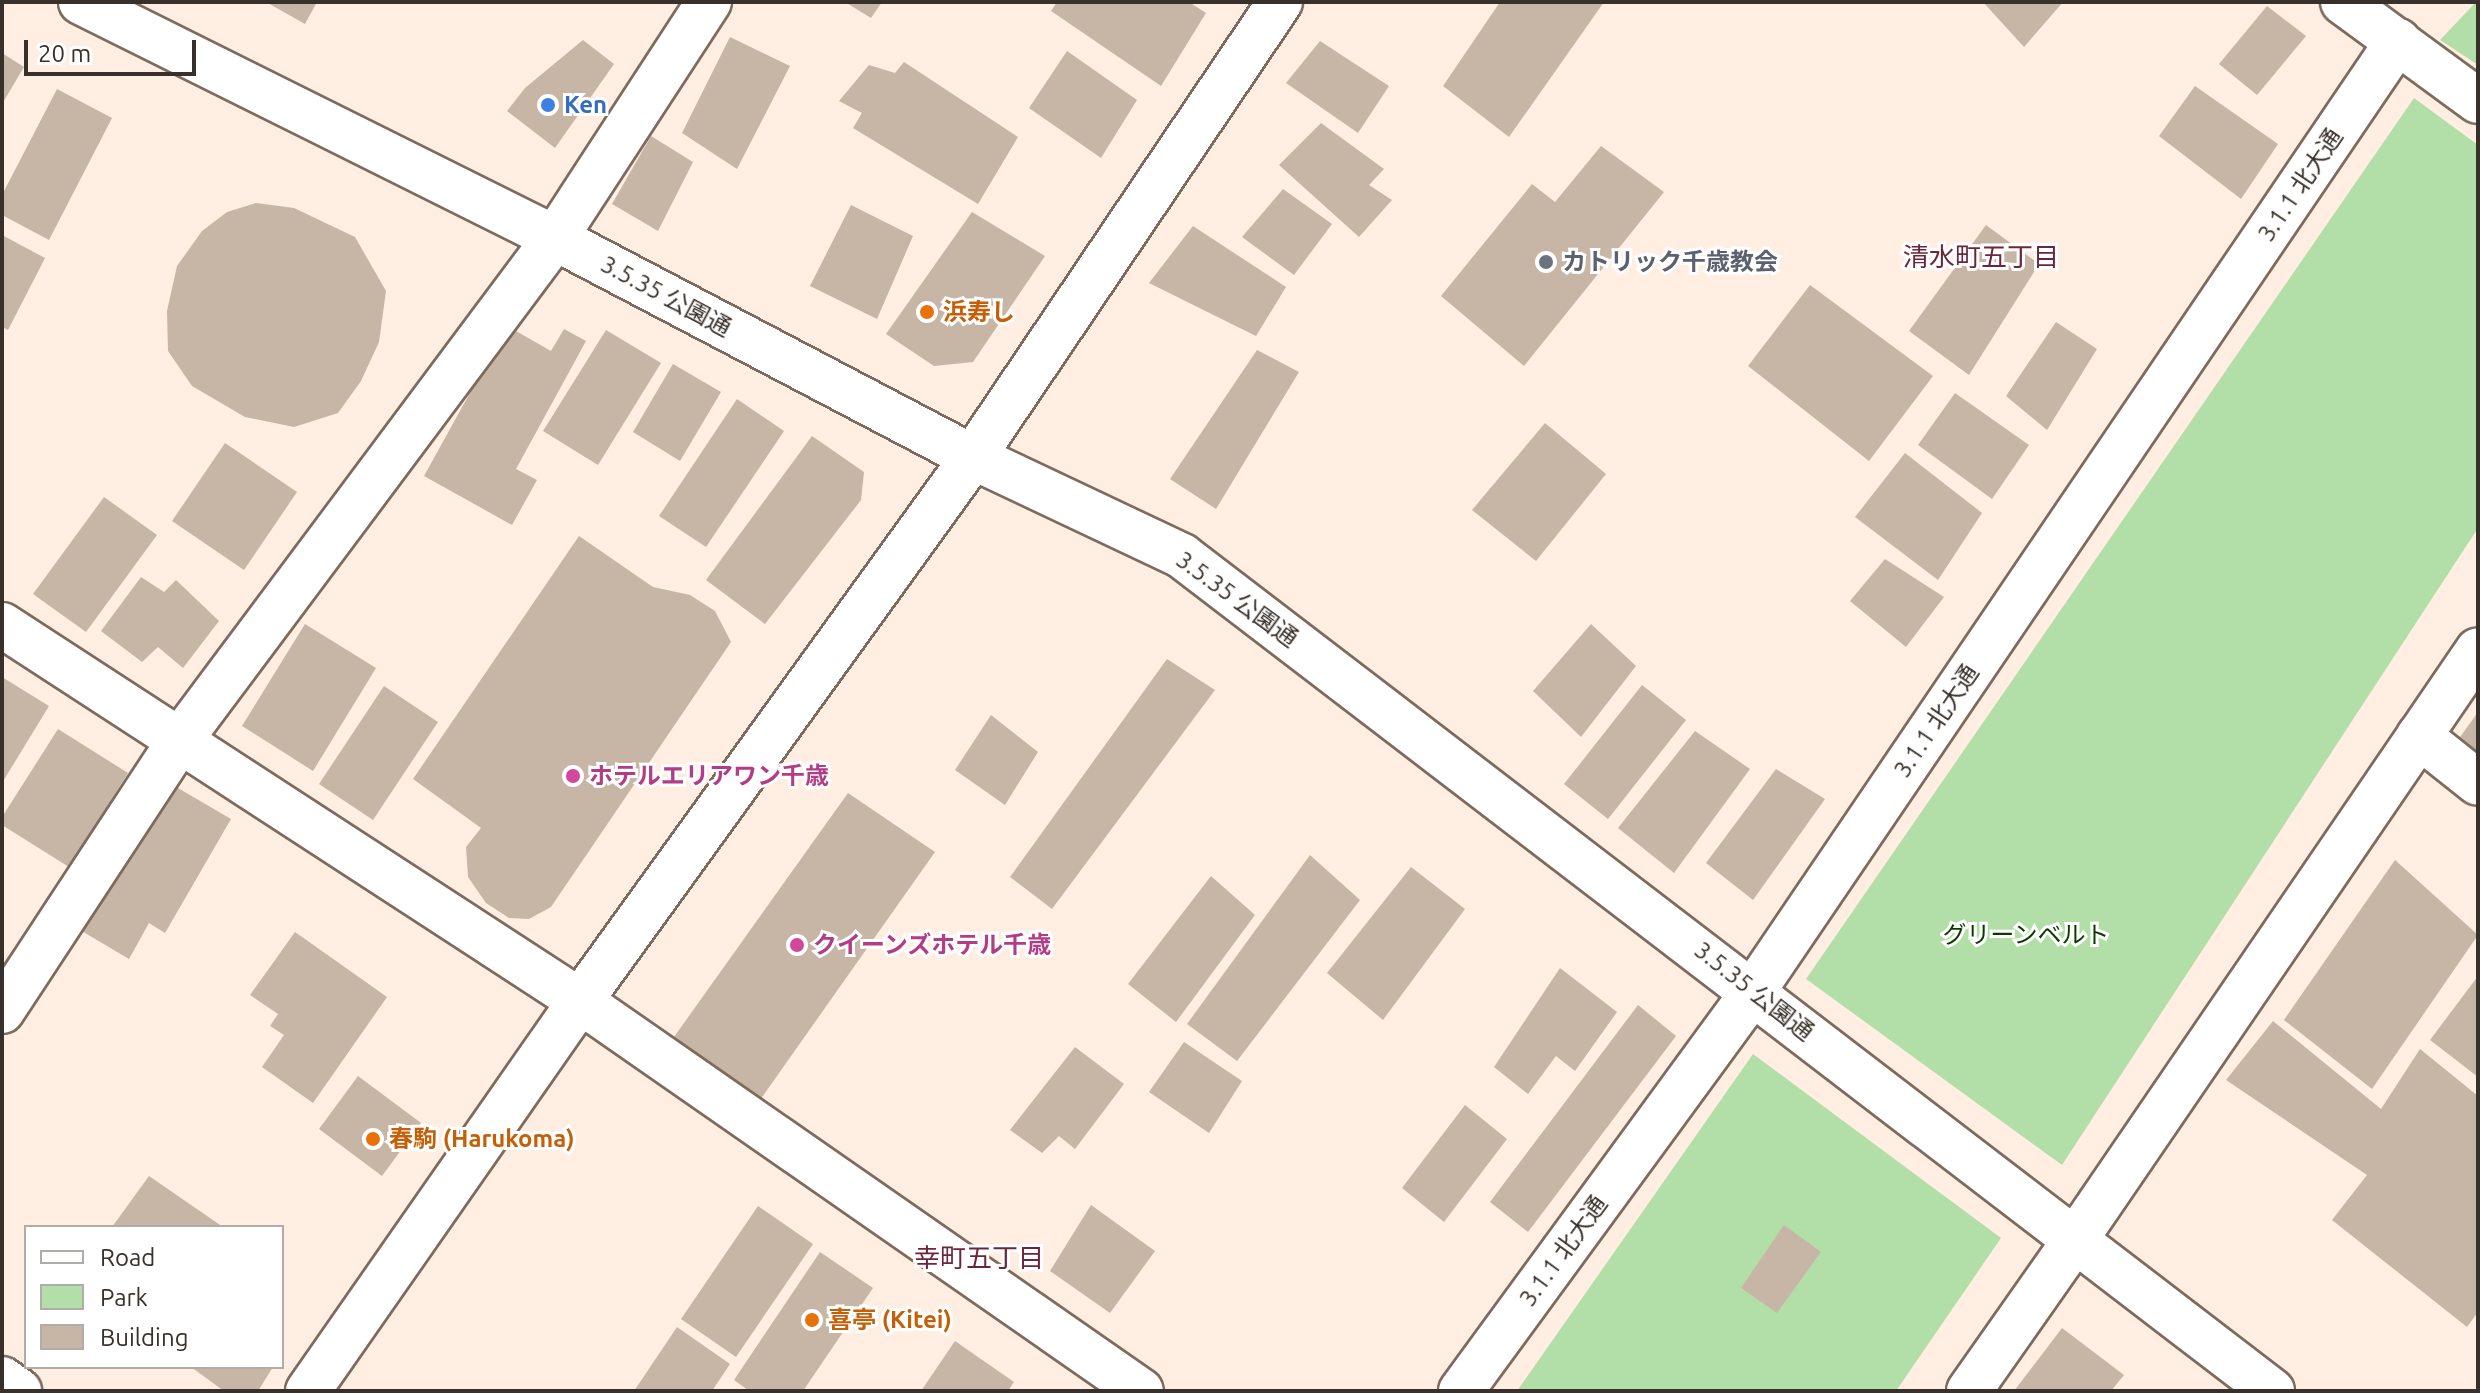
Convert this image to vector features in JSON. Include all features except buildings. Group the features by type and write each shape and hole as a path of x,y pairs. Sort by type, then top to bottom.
{"street":[{"name":"3.5.35 公園通","path":"81,2 555,238 973,457 1182,556 1754,990 2272,1391"},
{"path":"2,1011 180,740 555,238 709,2"},
{"path":"308,1391 580,1001 973,457 1280,2"},
{"path":"2343,2 2478,101"},
{"name":"3.1.1 北大通","path":"1461,1391 1754,990 2398,41"},
{"path":"2,625 580,1001 1141,1391"},
{"path":"1969,1391 2478,650"},
{"path":"2419,736 2478,783"},
{"path":"2,1379 19,1391"}],"green space":[{"path":"2478,2 2478,65 2440,40"},
{"name":"グリーンベルト","path":"2414,98 2478,145 2478,528 2062,1165 1806,979"},
{"path":"1753,1054 2001,1238 1896,1391 1517,1391"}],"place":[{"name":"Ken","path":"548,105"},
{"name":"カトリック千歳教会","path":"1546,262"},
{"name":"浜寿し","path":"927,312"},
{"name":"ホテルエリアワン千歳","path":"573,776"},
{"name":"クイーンズホテル千歳","path":"797,945"},
{"name":"春駒 (Harukoma)","path":"373,1139"},
{"name":"喜亭 (Kitei)","path":"812,1320"}],"district":[{"name":"清水町五丁目","path":"1981,257"},
{"name":"幸町五丁目","path":"979,1258"}]}
